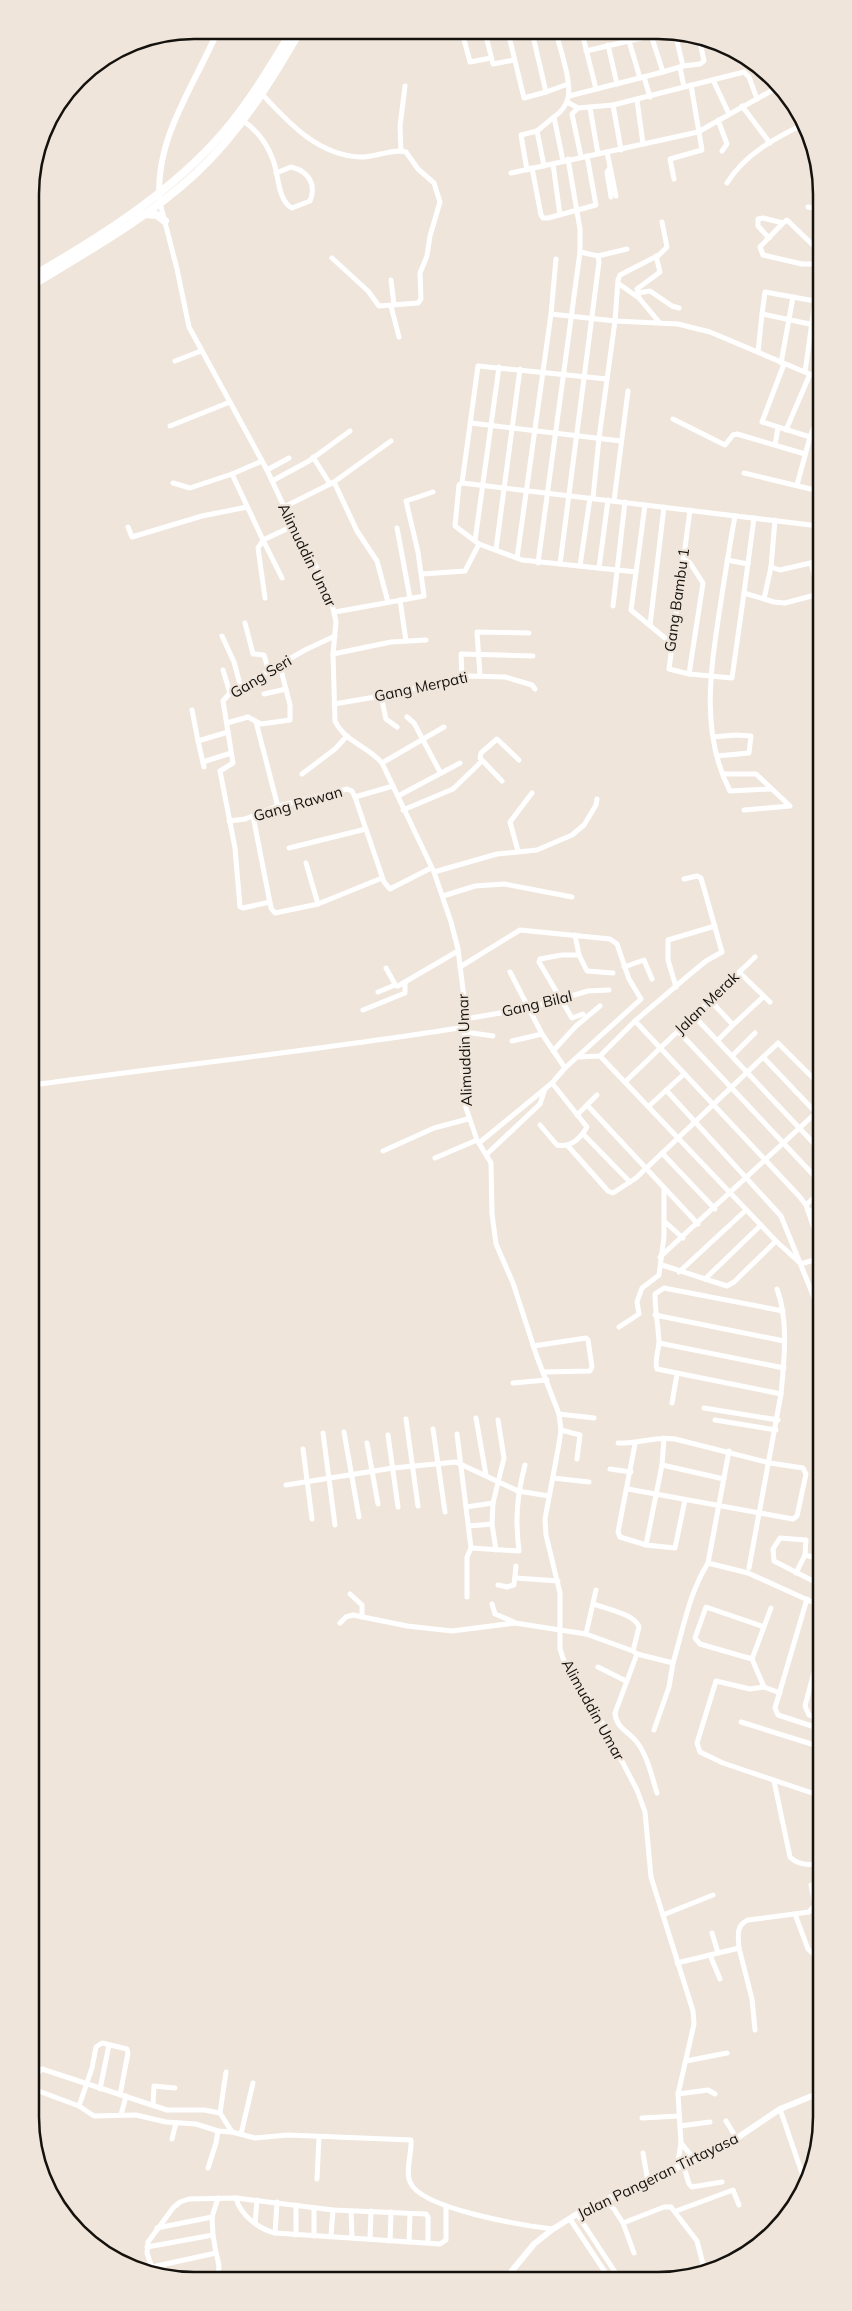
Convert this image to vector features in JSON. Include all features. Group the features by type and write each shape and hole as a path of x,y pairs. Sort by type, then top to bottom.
{"highway":[{"path":"39,280 144,214 179,188 228,127 290,39"},
{"path":"39,272 103,233 173,181 193,170 242,120 261,93 291,39"},
{"path":"144,214 157,215 165,221"}],"main road":[{"name":"Alimuddin Umar","path":"160,203 159,193 167,144 183,101 214,39"},
{"name":"Jalan Pangeran Tirtayasa","path":"510,2272 534,2244 576,2214 737,2139 780,2109 813,2096"}],"street":[{"path":"464,39 470,62 491,58"},
{"path":"487,39 494,65 514,60"},
{"path":"510,39 524,98 568,84"},
{"path":"534,39 546,92"},
{"path":"558,39 568,84 568,99 562,111 537,131 526,132 521,136 542,217 560,215 596,204 587,156"},
{"path":"583,39 596,89"},
{"path":"586,52 633,39"},
{"path":"652,39 663,72"},
{"path":"676,40 684,87"},
{"path":"630,41 650,97"},
{"path":"568,99 596,89 704,61 701,45"},
{"path":"608,46 618,84"},
{"path":"568,99 578,108 613,105 741,72 744,72 748,77 757,99"},
{"path":"713,80 729,114"},
{"path":"674,179 670,159 702,151 691,85"},
{"path":"401,151 400,126 405,86"},
{"path":"511,173 698,132 773,90"},
{"path":"261,93 296,129 312,141 327,148 362,157 401,151 409,155 414,164 434,183 440,202 430,236 427,256 420,273 420,301 392,306 379,306 368,291 332,258"},
{"path":"637,100 643,144"},
{"path":"613,105 621,150"},
{"path":"742,106 770,143"},
{"path":"573,113 578,108"},
{"path":"590,108 598,154"},
{"path":"562,111 573,113"},
{"path":"573,113 581,157"},
{"path":"538,563 580,252 577,210 554,117"},
{"path":"242,120 262,137 273,159 276,173 282,192 288,206 292,208 310,201 314,193 311,180 306,173 291,167 276,173"},
{"path":"718,120 727,144 722,151"},
{"path":"727,183 746,159 798,127"},
{"path":"537,131 544,166"},
{"path":"607,152 610,168 607,172 614,197"},
{"path":"553,164 560,215"},
{"name":"Alimuddin Umar","path":"160,203 188,320 201,351 267,470 293,526 322,580 335,612 335,721 338,728 350,740 367,750 382,763 433,870 443,896 458,951 465,1019 463,1089 468,1119 478,1142 491,1163 493,1177 492,1214 496,1244 516,1292 533,1346 559,1414 561,1430 545,1519 546,1535 558,1581 560,1648 564,1662 587,1694 638,1790 648,1830 651,1877 677,1964 688,1992 694,2019 678,2094 681,2143 677,2168"},
{"path":"808,207 813,208"},
{"path":"769,238 758,226 758,219 763,218 783,223 790,221 813,245"},
{"path":"580,566 615,321 618,280 620,275 663,252 668,246 662,222"},
{"path":"783,223 760,247 763,255 802,264 813,264"},
{"path":"580,252 598,256 627,250"},
{"path":"560,564 593,319 598,256"},
{"path":"638,293 645,284 660,272 656,256"},
{"path":"517,558 541,372 551,314 556,259"},
{"path":"391,280 392,306 400,337"},
{"path":"619,284 638,293 659,322"},
{"path":"645,284 650,291 672,306 679,308"},
{"path":"626,287 638,293 650,291"},
{"path":"758,352 764,292 813,301"},
{"path":"793,297 783,364 762,422 810,437"},
{"path":"551,314 615,321 678,324 710,332 813,376"},
{"path":"762,314 812,323"},
{"path":"786,430 807,373 813,316"},
{"path":"175,361 201,351"},
{"path":"607,379 499,367 477,367 471,423 454,523 459,530 477,542 517,558 538,563 636,572"},
{"path":"422,574 465,571 477,542 481,486 499,367"},
{"path":"496,549 520,370"},
{"path":"614,500 628,391"},
{"path":"170,426 230,402"},
{"path":"673,419 725,445 733,435 737,434 805,454"},
{"path":"471,423 621,440"},
{"path":"775,445 778,428"},
{"path":"797,485 813,430"},
{"path":"272,481 313,457 350,431"},
{"path":"284,507 332,483 391,441"},
{"path":"313,457 332,483 357,531 377,561 388,602"},
{"path":"267,470 289,458"},
{"path":"173,483 190,488 262,462"},
{"path":"232,474 282,578"},
{"path":"744,474 813,489"},
{"path":"462,483 813,525"},
{"path":"335,612 424,596 422,574 406,501 433,492"},
{"path":"599,568 608,500"},
{"path":"613,606 625,502"},
{"path":"645,505 631,610 671,643"},
{"path":"128,527 132,537 202,516 247,507"},
{"path":"650,625 664,508"},
{"name":"Gang Bambu 1","path":"689,674 669,669 690,510"},
{"path":"735,516 710,677 712,737 722,774 730,791 771,789"},
{"path":"683,558 690,563 703,583 689,674 732,678 754,518"},
{"path":"764,599 771,567 775,520"},
{"path":"265,598 258,548 263,540 293,526"},
{"path":"397,528 410,598"},
{"path":"727,560 748,564"},
{"path":"771,567 780,570 811,563 813,570"},
{"path":"744,593 785,603 813,595"},
{"path":"400,600 406,641"},
{"path":"245,623 253,654 263,654 269,672"},
{"path":"480,676 477,632 529,633"},
{"path":"222,636 234,662 241,688"},
{"name":"Gang Seri","path":"231,753 223,701 230,693 335,636"},
{"path":"334,654 406,641 426,640"},
{"path":"462,676 462,654 532,656"},
{"path":"227,723 248,717 261,724 290,720 291,715 280,666"},
{"path":"223,670 230,693"},
{"name":"Gang Merpati","path":"334,704 381,696 462,676 504,677 532,685 535,689"},
{"path":"264,694 286,689"},
{"path":"381,696 386,719 397,727"},
{"path":"192,710 204,764 231,753 233,763 220,771 238,870 240,907 270,902"},
{"path":"407,717 414,724 440,772"},
{"path":"256,722 278,807"},
{"path":"382,763 444,727"},
{"path":"198,740 228,732"},
{"path":"302,774 335,749 346,736"},
{"path":"712,737 751,736 749,753 717,756"},
{"path":"502,780 482,761 479,756 481,753 497,739 519,760"},
{"path":"404,810 453,789 482,761"},
{"path":"398,796 460,762"},
{"path":"722,774 753,773 790,806 744,810"},
{"name":"Gang Rawan","path":"229,821 347,789 352,791 355,797 393,786"},
{"path":"518,851 510,822 532,793"},
{"path":"355,797 382,878 390,889 433,870 497,854 537,850 576,833 593,811 597,799"},
{"path":"253,816 270,902 272,910 277,914 318,904 382,878"},
{"path":"289,848 366,829"},
{"path":"306,862 318,904"},
{"path":"578,1058 600,1056 635,1022 706,961 722,952 701,878 697,876 684,879"},
{"path":"443,896 475,886 504,884 572,897"},
{"path":"676,987 668,960 668,940 715,926"},
{"path":"435,1158 478,1142 546,1088 565,1068 641,1000 624,967 615,941 520,930 460,967"},
{"path":"575,935 579,956 587,971 613,973"},
{"path":"378,992 405,983 458,951"},
{"path":"579,956 550,956 539,960 572,1018 583,1014"},
{"name":"Jalan Merak","path":"626,1081 755,957"},
{"path":"624,967 644,960 652,979"},
{"path":"386,968 395,985"},
{"path":"510,972 542,1034 565,1068"},
{"path":"739,972 770,1002"},
{"path":"363,1010 404,993 405,983"},
{"name":"Gang Bilal","path":"465,1019 530,1008 588,991 609,990"},
{"path":"718,1040 763,997"},
{"path":"710,1000 733,1025"},
{"path":"553,1051 576,1026 600,1006"},
{"path":"694,1016 813,1142"},
{"path":"635,1022 766,1160 806,1205 813,1221"},
{"path":"39,1084 465,1030 494,1036"},
{"path":"678,1031 813,1174"},
{"path":"732,1056 755,1033"},
{"path":"512,1041 542,1034"},
{"path":"540,1125 557,1145 568,1146 611,1194 630,1182 647,1167 780,1043 813,1078"},
{"path":"600,1056 626,1081 776,1241 801,1263"},
{"path":"763,1058 813,1107"},
{"path":"649,1106 684,1074"},
{"path":"552,1082 587,1126 583,1134 568,1146"},
{"path":"487,1154 540,1104 546,1088"},
{"path":"666,1090 781,1216 813,1294"},
{"path":"577,1115 597,1095"},
{"path":"587,1105 647,1167 698,1224"},
{"path":"660,1257 715,1209 813,1118"},
{"path":"382,1152 434,1128 468,1119"},
{"path":"583,1134 630,1182"},
{"path":"662,1153 715,1209"},
{"path":"619,1327 639,1314 638,1296 642,1288 660,1275 662,1265 660,1257 664,1221 664,1188"},
{"path":"806,1205 813,1198"},
{"path":"679,1272 746,1210"},
{"path":"808,1211 813,1211"},
{"path":"664,1221 683,1238"},
{"path":"705,1279 761,1225"},
{"path":"662,1265 679,1272 730,1285 776,1241"},
{"path":"801,1263 813,1260"},
{"path":"782,1394 677,1374 657,1368 655,1364 659,1343 655,1315 655,1294 664,1288 783,1311"},
{"path":"749,1568 782,1394 784,1368 783,1311 777,1289"},
{"path":"655,1315 784,1341"},
{"path":"533,1346 587,1339 591,1353 591,1370 586,1372 544,1372"},
{"path":"659,1343 784,1368"},
{"path":"672,1403 677,1374"},
{"path":"513,1383 547,1380"},
{"path":"704,1408 778,1420"},
{"path":"559,1414 594,1418"},
{"path":"476,1418 486,1475"},
{"path":"406,1419 418,1506"},
{"path":"496,1550 492,1524 493,1503 504,1458 498,1420"},
{"path":"715,1420 776,1430"},
{"path":"433,1429 445,1512"},
{"path":"561,1430 580,1434 577,1459"},
{"path":"344,1432 359,1516"},
{"path":"323,1434 328,1480 336,1525"},
{"path":"457,1434 471,1548 467,1557 467,1597"},
{"path":"388,1435 398,1507"},
{"path":"646,1545 662,1465 664,1438"},
{"path":"618,1443 636,1444 664,1438 729,1451 770,1463 796,1466 805,1470 797,1516 793,1519 628,1489"},
{"path":"366,1443 378,1504"},
{"path":"636,1444 619,1535 623,1539 646,1545 675,1548 685,1500"},
{"path":"303,1450 312,1519"},
{"path":"654,1730 669,1686 673,1663 691,1600 700,1575 708,1563 729,1451"},
{"path":"286,1486 393,1468 460,1463 518,1491 549,1496"},
{"path":"471,1548 519,1551 516,1514 518,1491 525,1465"},
{"path":"662,1465 724,1479"},
{"path":"610,1469 631,1472"},
{"path":"553,1478 589,1482"},
{"path":"466,1507 493,1503"},
{"path":"468,1526 492,1524"},
{"path":"796,1572 805,1555 806,1540 785,1537 776,1542 772,1554 774,1561 813,1581"},
{"path":"805,1555 813,1557"},
{"path":"708,1563 748,1572 813,1602"},
{"path":"498,1585 513,1586 516,1578 516,1566"},
{"path":"516,1578 558,1581"},
{"path":"586,1634 596,1590"},
{"path":"350,1594 362,1605 362,1617"},
{"path":"807,1599 775,1708 778,1715 813,1726"},
{"path":"492,1604 495,1614 514,1622 586,1634 635,1652 673,1663"},
{"path":"594,1604 631,1618 638,1623 635,1652 615,1718 623,1730 634,1739 640,1748 657,1793"},
{"path":"752,1659 696,1642 696,1634 706,1607 764,1627"},
{"path":"764,1688 752,1659 771,1608"},
{"path":"340,1623 349,1616 407,1626 452,1631 499,1626 514,1622"},
{"path":"598,1667 626,1681"},
{"path":"813,1676 805,1706 809,1714 813,1716"},
{"path":"780,1693 764,1688 750,1689 716,1681 697,1748 700,1752 723,1763 813,1793"},
{"path":"741,1722 813,1744"},
{"path":"774,1781 790,1857 796,1862 813,1864"},
{"path":"811,1885 813,1898"},
{"path":"663,1915 713,1895"},
{"path":"755,2030 752,1999 739,1948 738,1930 744,1922 795,1914 813,1909"},
{"path":"795,1914 808,1949 813,1954"},
{"path":"712,1933 718,1953"},
{"path":"677,1964 739,1948"},
{"path":"710,1955 720,1979"},
{"path":"79,2106 96,2047 102,2043 126,2049 128,2053 121,2115"},
{"path":"100,2089 109,2045"},
{"path":"686,2060 727,2053"},
{"path":"39,2073 42,2070 167,2110 204,2110 220,2113 232,2132"},
{"path":"220,2113 226,2072"},
{"path":"241,2134 252,2084"},
{"path":"153,2105 154,2086 175,2088"},
{"path":"678,2094 710,2090 715,2094"},
{"path":"39,2091 79,2106 94,2116 144,2116 157,2121 196,2124 218,2131 232,2132 255,2138 288,2135 410,2140 408,2174 410,2184 429,2200 509,2224 553,2229"},
{"path":"780,2109 802,2174"},
{"path":"642,2118 679,2116"},
{"path":"726,2121 737,2139"},
{"path":"680,2126 710,2122"},
{"path":"172,2139 176,2123"},
{"path":"208,2168 218,2131"},
{"path":"317,2179 319,2137"},
{"path":"681,2143 694,2159"},
{"path":"643,2153 648,2182"},
{"path":"684,2164 689,2184 692,2187 722,2182"},
{"path":"676,2211 733,2190 738,2206"},
{"path":"218,2198 212,2216 219,2272"},
{"path":"236,2198 242,2211 266,2231 296,2235 442,2244 446,2240 446,2206"},
{"path":"152,2266 147,2247 157,2228 173,2208 180,2202 189,2199 236,2198 333,2210 426,2214 428,2217 428,2243"},
{"path":"255,2223 258,2200"},
{"path":"604,2200 610,2204 623,2223 634,2253"},
{"path":"275,2233 278,2202"},
{"path":"296,2205 296,2235"},
{"path":"623,2223 664,2207 671,2207 676,2211 697,2241 703,2265"},
{"path":"314,2208 314,2236"},
{"path":"331,2236 333,2210"},
{"path":"352,2211 352,2238"},
{"path":"370,2239 371,2211"},
{"path":"390,2241 391,2212"},
{"path":"409,2242 410,2214"},
{"path":"576,2214 615,2272"},
{"path":"157,2228 212,2216"},
{"path":"570,2219 605,2272"},
{"path":"147,2247 213,2235"},
{"path":"154,2267 216,2254"}]}
